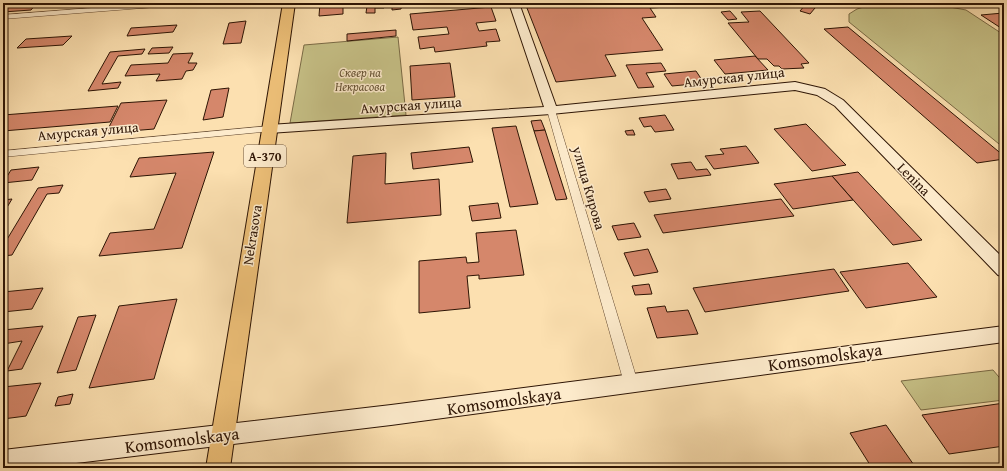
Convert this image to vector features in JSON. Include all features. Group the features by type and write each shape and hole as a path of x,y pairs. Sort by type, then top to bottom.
{"main road":[{"name":"Nekrasova","path":"218,468 288,3"},
{"name":"улица Кирова","path":"514,3 550,110"},
{"name":"Амурская улица","path":"268,130 550,110 795,86 821,92"},
{"name":"Lenina","path":"821,92 839,103 1004,270"},
{"name":"Komsomolskaya","path":"3,461 392,416 1004,334"}],"street":[{"path":"3,17 181,3"},
{"name":"улица Кирова","path":"550,110 631,383"},
{"name":"Амурская улица","path":"3,154 268,130"}],"green space":[{"path":"885,3 928,3 966,10 1004,35 1004,148 849,22 849,14 857,9"},
{"name":"Сквер на Некрасова","path":"398,37 406,115 290,123 304,45"},
{"path":"993,370 1004,383 1004,400 921,410 901,381"}],"building":[{"path":"37,3 31,10 3,12 3,4"},
{"path":"91,3 156,3 88,8"},
{"path":"320,3 343,3 343,14 319,16"},
{"path":"525,3 684,3 686,6 650,8 656,17 642,18 663,50 605,55 616,76 556,82"},
{"path":"951,3 979,3 955,6"},
{"path":"392,4 402,4 401,9 392,10"},
{"path":"384,5 384,8 375,8 375,13 366,13 367,6"},
{"path":"805,5 815,8 810,14 800,11"},
{"path":"491,7 496,21 476,23 479,31 496,29 500,41 486,42 487,46 435,52 434,47 420,49 418,37 449,34 447,27 413,30 410,14"},
{"path":"730,11 737,19 728,20 721,12"},
{"path":"760,11 809,63 801,64 804,68 782,69 779,66 774,66 767,59 758,59 728,23 749,22 741,12"},
{"path":"1003,13 1004,30 981,15"},
{"path":"246,21 241,43 223,44 229,23"},
{"path":"177,25 173,32 127,36 131,28"},
{"path":"848,27 1004,156 1004,159 977,163 824,29"},
{"path":"396,30 396,36 347,41 347,34"},
{"path":"72,36 63,45 17,48 26,39"},
{"path":"173,47 169,53 148,54 152,48"},
{"path":"145,49 142,54 118,56 102,84 121,82 118,88 88,91 110,52"},
{"path":"193,53 188,63 197,63 193,70 186,71 182,79 156,81 160,74 125,76 131,65 168,63 173,54"},
{"path":"755,56 768,70 725,74 714,60"},
{"path":"450,63 455,97 412,100 410,66"},
{"path":"661,63 666,71 646,73 654,87 638,88 626,65"},
{"path":"696,71 704,83 672,86 664,74"},
{"path":"229,88 223,117 203,120 211,90"},
{"path":"167,100 154,129 106,133 121,103"},
{"path":"118,106 110,122 3,131 3,115"},
{"path":"665,115 674,130 655,132 651,126 644,127 639,118"},
{"path":"541,120 545,130 534,131 531,121"},
{"path":"806,124 846,165 812,171 774,129"},
{"path":"516,126 538,204 510,207 492,128"},
{"path":"545,130 567,199 556,200 534,131"},
{"path":"633,130 635,135 627,135 625,131"},
{"path":"746,146 759,163 714,169 705,156 724,154 720,149"},
{"path":"469,147 473,162 413,169 411,153"},
{"path":"214,152 182,248 99,256 110,233 154,229 176,173 130,177 139,158"},
{"path":"386,153 385,184 439,179 441,215 347,223 353,156"},
{"path":"691,162 696,170 707,169 711,175 678,179 671,164"},
{"path":"39,167 32,180 3,183 11,170"},
{"path":"858,172 922,240 893,245 832,176"},
{"path":"832,176 853,200 793,209 774,184"},
{"path":"63,185 59,193 47,194 12,255 3,256 3,246 38,188"},
{"path":"666,189 671,199 649,202 644,192"},
{"path":"12,199 3,214 3,200"},
{"path":"781,199 794,216 663,233 654,215"},
{"path":"498,203 501,218 472,221 469,206"},
{"path":"634,223 641,237 618,240 612,226"},
{"path":"516,230 524,275 479,279 479,275 467,276 470,308 419,313 419,261 466,257 467,263 479,262 476,233"},
{"path":"648,249 658,272 634,276 624,253"},
{"path":"908,263 937,297 866,308 840,272"},
{"path":"834,269 849,291 705,312 693,288"},
{"path":"649,284 652,294 635,295 632,286"},
{"path":"43,288 32,309 3,312 3,292"},
{"path":"177,299 154,379 89,388 119,306"},
{"path":"665,306 667,312 688,310 698,334 657,338 647,308"},
{"path":"96,315 76,370 57,373 78,317"},
{"path":"43,326 22,369 7,371 22,341 3,344 3,330"},
{"path":"41,383 26,416 3,419 3,387"},
{"path":"73,394 70,404 55,406 58,397"},
{"path":"1004,403 1004,446 949,454 922,415"},
{"path":"886,425 916,468 872,468 850,433"},
{"path":"761,464 762,468 726,468"}]}
